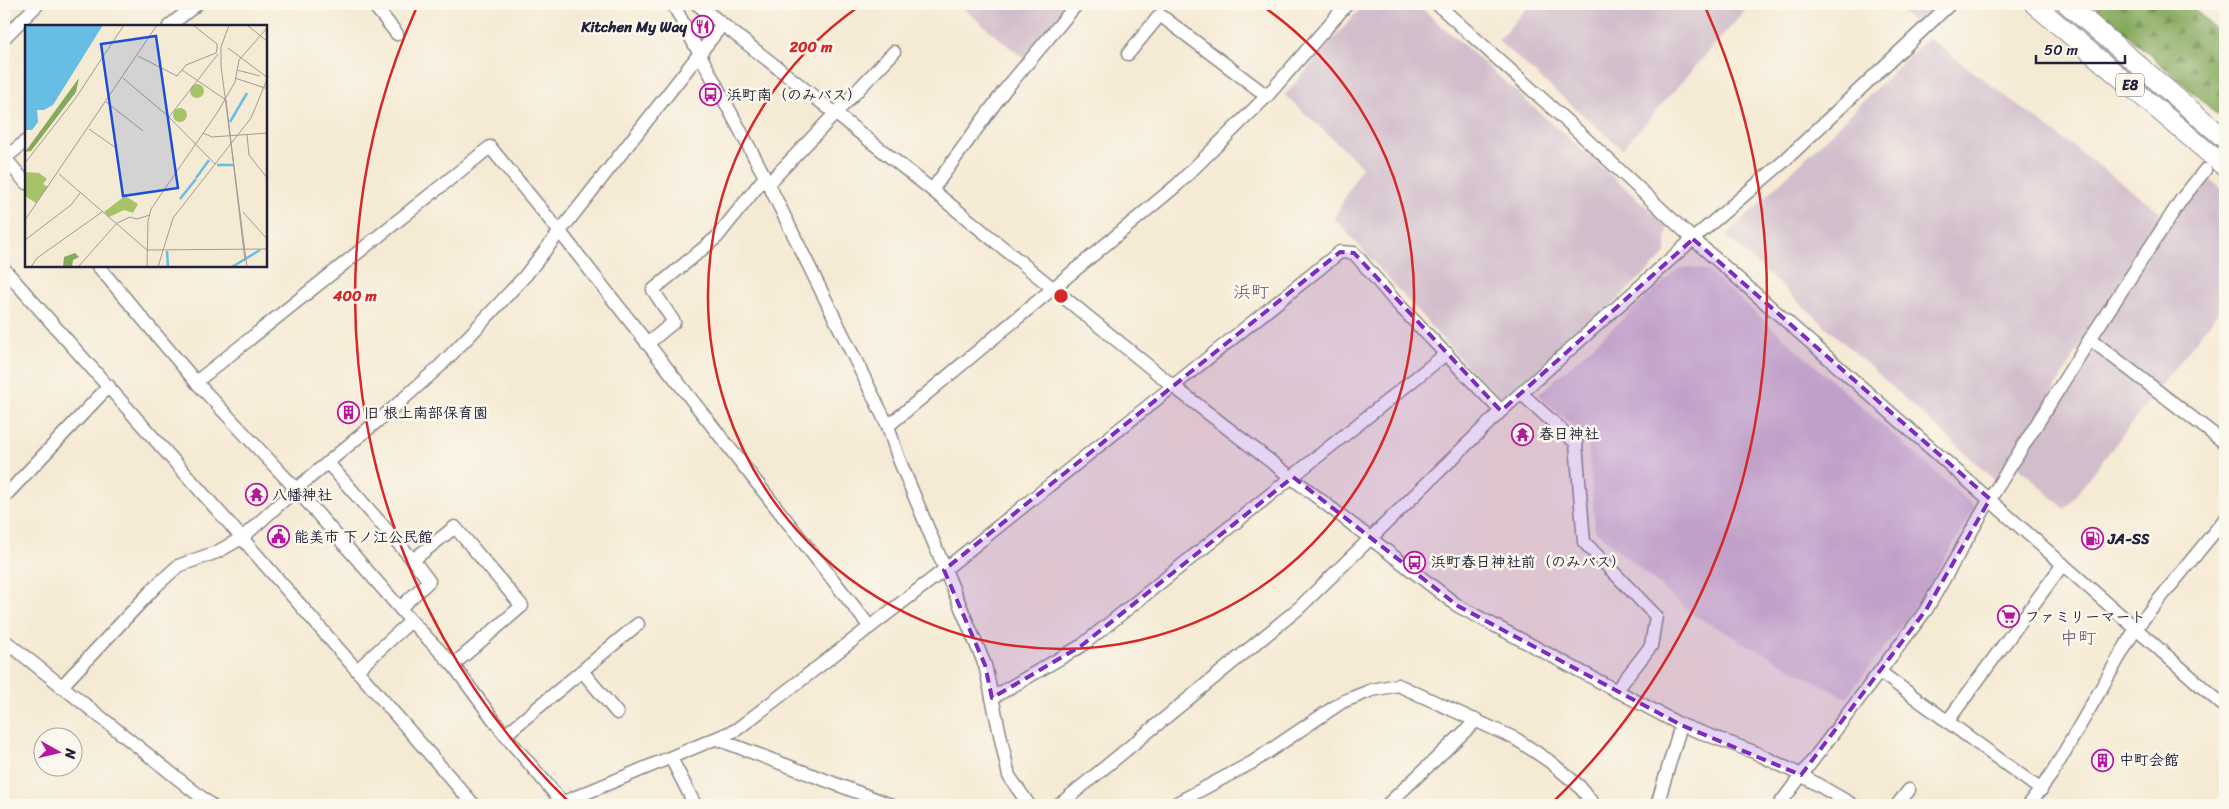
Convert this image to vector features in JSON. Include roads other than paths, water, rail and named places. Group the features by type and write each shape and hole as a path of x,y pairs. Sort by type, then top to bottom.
{"highway":[{"name":"E8","path":"2034,4 2225,166"},
{"name":"E8","path":"2067,4 2225,139"}],"street":[{"path":"4,38 38,4"},
{"path":"170,25 197,4"},
{"path":"373,4 397,34"},
{"path":"673,4 766,181 888,426 898,456 944,570 985,665 1009,776 1029,805"},
{"path":"932,190 1004,90 1077,4"},
{"path":"888,426 1054,290 1177,185 1267,96 1347,4"},
{"path":"1437,4 1693,239 2225,707"},
{"path":"1059,805 1300,608 1501,411 1693,239 1819,130 1950,4"},
{"path":"702,5 722,25 932,190 1173,386 1458,606 1681,725 1754,752 1802,775 1853,805"},
{"path":"1128,54 1160,15 1267,96"},
{"path":"61,687 178,566 217,552 242,538 296,489 440,366 526,276 722,25"},
{"path":"647,344 674,322 653,290 717,237 766,181 836,114 894,52"},
{"path":"25,142 4,158 25,182"},
{"path":"196,382 490,147 560,232 870,627"},
{"path":"1779,805 1926,610 1990,499 2090,339 2181,200 2205,170"},
{"path":"100,268 196,382 296,489 453,666 560,804 736,730 944,570 1340,252 1354,253 1394,300 1501,411"},
{"path":"4,269 109,386 474,805"},
{"path":"2090,339 2225,443"},
{"path":"992,698 1081,646 1447,353"},
{"path":"4,497 109,386"},
{"path":"1522,394 1576,443 1584,542 1656,616 1651,646 1616,691"},
{"path":"328,463 413,560 429,581 400,608"},
{"path":"2028,805 2053,772 2136,628 2225,519"},
{"path":"413,560 455,527 522,606 453,666"},
{"path":"1947,722 2063,564"},
{"path":"356,670 411,620"},
{"path":"505,735 638,624"},
{"path":"4,640 211,805"},
{"path":"582,671 616,713"},
{"path":"1880,672 2041,790"},
{"path":"1173,805 1253,762 1342,702 1372,690 1398,685 1516,739 1549,761 1579,786 1594,805"},
{"path":"1388,805 1477,720"},
{"path":"1657,805 1681,725"},
{"path":"717,739 891,805"},
{"path":"671,758 695,805"},
{"path":"1897,805 1909,790"}],"place":[{"name":"Kitchen My Way","path":"703,27"},
{"name":"浜町南（のみバス）","path":"711,95"},
{"name":"旧 根上南部保育園","path":"348,413"},
{"name":"春日神社","path":"1523,434"},
{"name":"八幡神社","path":"256,495"},
{"name":"能美市 下ノ江公民館","path":"278,537"},
{"name":"JA-SS","path":"2092,539"},
{"name":"浜町春日神社前（のみバス）","path":"1415,562"},
{"name":"ファミリーマート","path":"2009,617"},
{"name":"中町会館","path":"2103,760"}],"district":[{"name":"浜町","path":"1251,292"},
{"name":"中町","path":"2078,638"}]}
